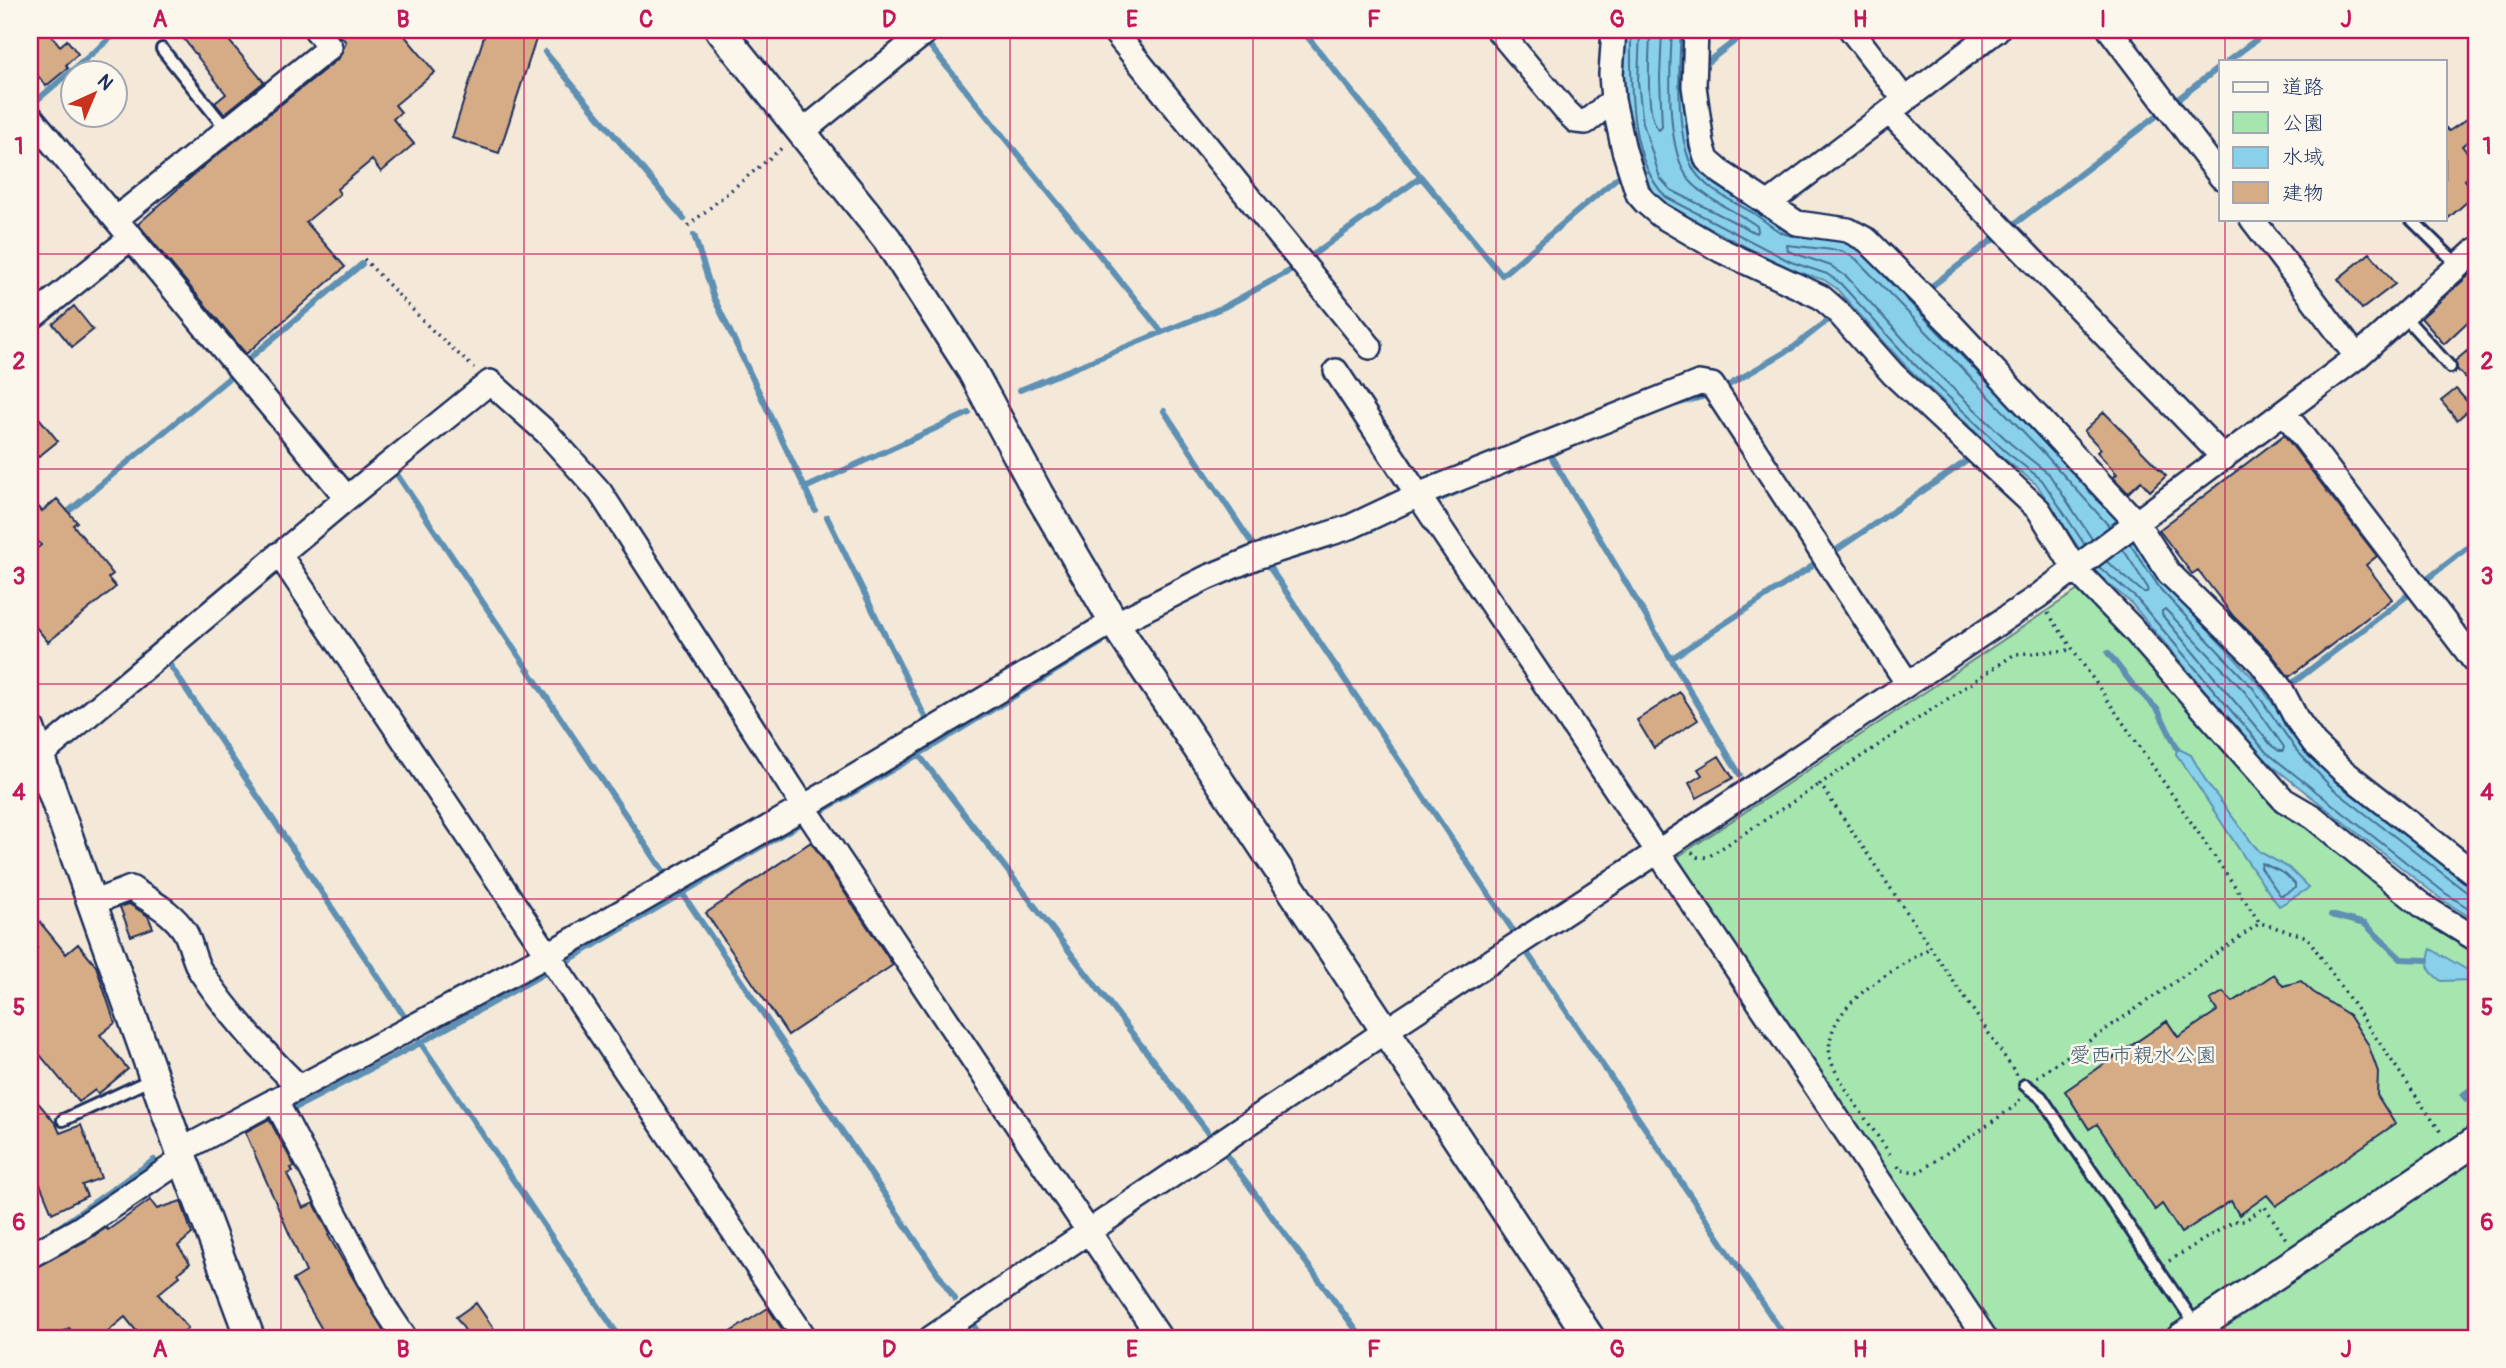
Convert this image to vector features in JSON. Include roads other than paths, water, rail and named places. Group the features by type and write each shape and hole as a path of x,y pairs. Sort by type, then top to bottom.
{"street":[{"path":"116,219 330,47 316,30"},
{"path":"720,30 887,239 972,371 1038,493 1115,624 1590,1338"},
{"path":"802,132 928,30"},
{"path":"1113,30 1370,346"},
{"path":"1498,30 1576,121 1587,122 1613,100"},
{"path":"1614,30 1611,74 1613,100 1624,150 1638,194 1645,202 1660,215 1720,250 1821,297 1837,311 1893,374 2039,510 2077,567 2284,800 2313,817 2424,907 2476,939"},
{"path":"1696,30 1694,86 1702,144 1707,160 1797,223 1848,230 1867,240 1950,323 2135,524 2169,573 2260,662 2281,689 2296,718 2314,743 2342,770 2471,871 2476,867"},
{"path":"1851,30 1897,106 2224,458"},
{"path":"1768,204 1997,30"},
{"path":"2110,30 2219,174"},
{"path":"30,116 347,498"},
{"path":"2253,220 2357,357"},
{"path":"30,319 132,237"},
{"path":"932,1338 1384,1032 2036,597 2357,357 2476,250"},
{"path":"1336,371 1985,1338"},
{"path":"35,760 279,554 490,382 547,433 600,492 804,807 1160,1338"},
{"path":"30,1256 79,1229 182,1155 275,1100 547,955 804,807 1104,627 1256,557 1350,527 1418,495 1699,383 1712,385 1908,684"},
{"path":"2284,412 2476,663"},
{"path":"279,554 805,1338"},
{"path":"30,729 35,760 92,903 250,1338"},
{"path":"92,903 131,888 172,916 185,933 200,970 248,1033 299,1087"},
{"path":"275,1100 385,1308 405,1338"},
{"path":"2189,1333 2476,1141"}],"lane":[{"path":"162,48 227,130"},
{"path":"2412,220 2459,265"},
{"path":"2403,315 2450,367"},
{"path":"63,1120 155,1077"},
{"path":"2025,1085 2041,1097 2158,1268 2189,1333"}],"water":[{"path":"1624,30 1688,30 1688,134 1703,172 1726,191 1805,229 1866,247 2121,516 2166,586 2258,683 2303,746 2338,784 2476,890 2476,921 2441,899 2261,757 2131,603 2094,571 2037,485 2001,456 1905,365 1836,288 1824,280 1789,269 1661,203 1645,186 1627,126 1622,83"},
{"path":"2177,748 2191,755 2207,783 2260,852 2289,868 2309,888 2279,906 2176,754"},
{"path":"2431,949 2476,975 2476,983 2471,980 2441,981 2429,968"}],"waterway":[{"path":"30,106 120,30"},
{"path":"1302,30 1421,177"},
{"path":"1701,67 1749,30"},
{"path":"2229,60 2269,30"},
{"path":"926,41 1161,331"},
{"path":"545,52 684,219"},
{"path":"2178,99 2219,68"},
{"path":"2009,228 2163,111"},
{"path":"1307,259 1421,177 1502,275 1618,177"},
{"path":"1928,289 2000,234"},
{"path":"694,235 714,298 805,488"},
{"path":"245,362 362,264"},
{"path":"1020,390 1224,307 1295,268"},
{"path":"1722,389 1794,347 1828,320"},
{"path":"64,515 235,373"},
{"path":"1676,404 1705,396"},
{"path":"1164,411 1255,548"},
{"path":"815,510 805,488 969,413"},
{"path":"1549,453 1740,775"},
{"path":"1832,553 1968,460"},
{"path":"394,470 666,875"},
{"path":"1431,503 1462,490"},
{"path":"827,517 928,723"},
{"path":"1350,538 1373,529"},
{"path":"30,543 42,533"},
{"path":"2422,583 2476,541"},
{"path":"1254,569 1310,552"},
{"path":"1266,562 1512,929"},
{"path":"1672,658 1817,563"},
{"path":"2290,685 2412,592"},
{"path":"820,812 1101,643"},
{"path":"2108,653 2133,685 2158,710 2177,748"},
{"path":"170,665 406,1019"},
{"path":"919,755 1207,1131"},
{"path":"564,963 803,822"},
{"path":"682,893 955,1299"},
{"path":"2331,915 2365,924 2401,959 2427,960"},
{"path":"1528,954 1786,1338"},
{"path":"293,1109 420,1043 547,972"},
{"path":"418,1039 620,1338"},
{"path":"2466,1099 2463,1095 2476,1086"},
{"path":"1227,1156 1362,1338"},
{"path":"30,1243 58,1228 154,1160"},
{"path":"973,1325 982,1338"}],"park label":[{"name":"愛西市親水公園","path":"2143,1055"}]}
